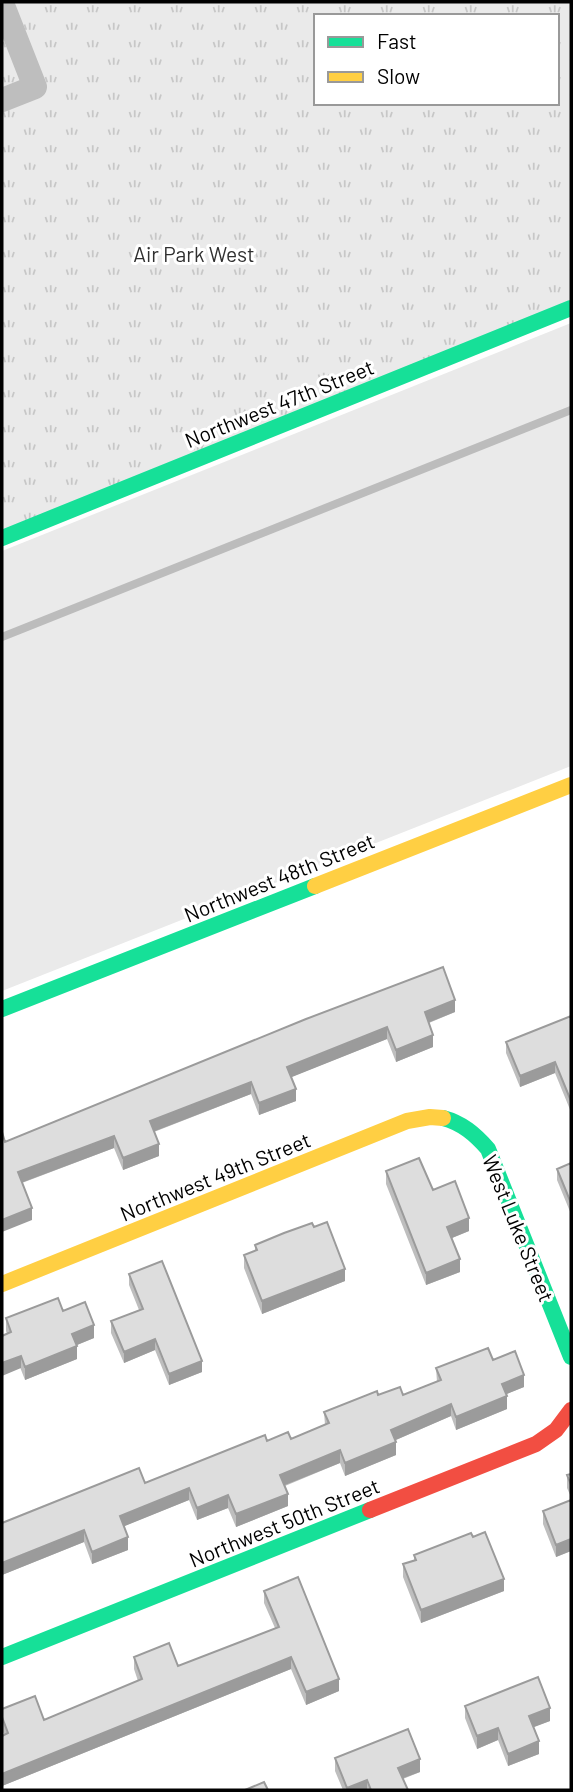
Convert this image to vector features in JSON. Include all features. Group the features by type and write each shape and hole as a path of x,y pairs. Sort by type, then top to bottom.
{"street":[{"path":"2,4 35,87 2,100"},
{"name":"Northwest 47th Street","path":"2,538 571,308"},
{"name":"Northwest 48th Street","path":"2,1009 571,785"},
{"name":"Northwest 49th Street","path":"2,1284 407,1121 429,1117 445,1118"},
{"name":"West Luke Street","path":"445,1118 473,1131 488,1149 571,1357"},
{"name":"Northwest 50th Street","path":"2,1657 536,1444 552,1434 571,1410"}],"green space":[{"name":"Air Park West","path":"2,2 571,2 571,308 2,538"},
{"path":"571,323 571,766 2,991 2,551"}],"building":[{"path":"443,967 455,1000 425,1012 433,1035 396,1050 387,1027 287,1067 296,1089 259,1103 251,1082 150,1121 159,1144 123,1158 114,1136 18,1172 32,1208 2,1220 2,1132 5,1142 306,1019"},
{"path":"571,1016 571,1101 555,1062 520,1076 506,1042"},
{"path":"419,1158 433,1190 455,1181 469,1218 447,1227 460,1259 426,1273 386,1171"},
{"path":"571,1163 571,1203 557,1169"},
{"path":"327,1222 345,1269 262,1301 244,1255 257,1250 255,1245 284,1233 312,1223 314,1227"},
{"path":"162,1261 202,1361 169,1374 155,1339 124,1352 111,1321 143,1309 129,1274"},
{"path":"58,1298 63,1311 85,1302 94,1325 72,1334 77,1346 25,1367 21,1356 2,1363 2,1336 11,1332 6,1318"},
{"path":"488,1348 493,1360 515,1351 524,1375 502,1384 507,1396 456,1417 451,1404 391,1430 396,1442 345,1463 340,1450 280,1475 288,1494 236,1514 228,1495 197,1508 189,1488 120,1516 128,1537 92,1552 84,1530 2,1563 2,1523 139,1468 145,1483 265,1435 267,1441 288,1432 291,1439 329,1423 324,1412 377,1391 378,1395 400,1387 403,1395 441,1380 436,1368"},
{"path":"571,1500 571,1539 556,1545 543,1511"},
{"path":"485,1532 504,1579 421,1610 403,1564 416,1560 414,1555 471,1533 473,1537"},
{"path":"298,1577 339,1679 306,1692 291,1657 2,1774 2,1736 8,1733 2,1709 35,1696 44,1720 142,1679 134,1657 169,1643 178,1666 279,1627 264,1591"},
{"path":"538,1677 550,1708 529,1716 539,1741 508,1754 498,1728 477,1736 465,1706"},
{"path":"408,1729 420,1759 398,1768 408,1790 371,1790 367,1780 347,1788 335,1758"},
{"path":"264,1782 268,1790 245,1790"}],"waterway":[{"path":"2,637 571,410"}],"traffic: fast":[{"path":"2,538 571,308"},
{"path":"2,1009 315,886"},
{"path":"443,1118 468,1130 488,1149 571,1357"},
{"path":"2,1657 370,1510"}],"traffic: slow":[{"path":"315,886 571,785"},
{"path":"2,1284 407,1121 443,1118"}],"traffic: jam":[{"path":"370,1510 536,1444 556,1430 571,1410"}]}
